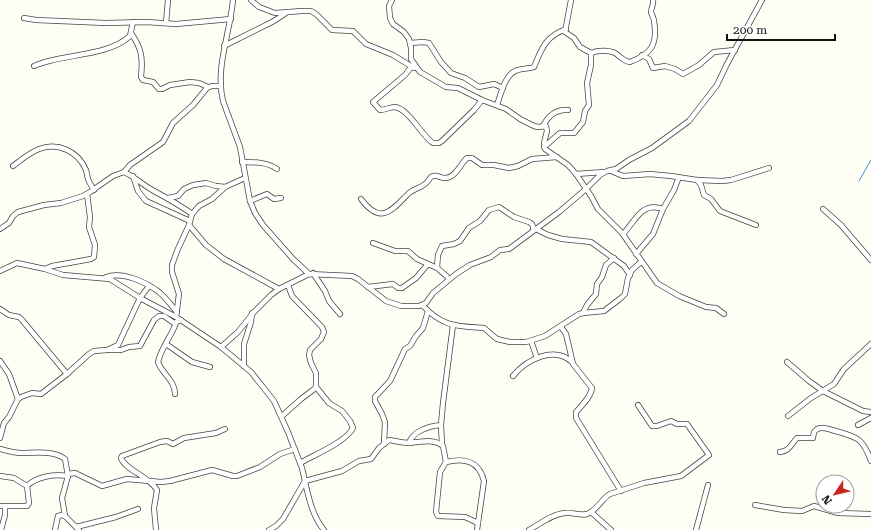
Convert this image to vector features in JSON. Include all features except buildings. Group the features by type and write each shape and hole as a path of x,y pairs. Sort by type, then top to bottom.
{"street":[{"path":"166,23 168,0"},
{"path":"233,0 231,19 224,46 221,86 223,101 240,147 250,201 255,213 263,225 297,263 311,274 325,291 331,304 340,314"},
{"path":"251,0 259,7 275,13 305,10 314,13 332,30 352,31 366,44 393,55 446,87 458,88 482,100 509,110 520,119 534,126 544,126"},
{"path":"392,0 389,6 391,22 406,34 410,43 412,59 418,70"},
{"path":"572,0 566,33 574,38 579,46 591,53 598,51 614,53 626,62 633,60 651,49 654,42 654,20 652,13 653,0"},
{"path":"576,174 605,172 616,169 662,142 689,121 717,85 762,0"},
{"path":"224,46 287,13"},
{"path":"24,18 76,22 180,24 231,19"},
{"path":"34,66 50,60 98,51 114,46 126,39 131,33 133,22"},
{"path":"496,105 507,79 513,72 534,66 544,44 554,34 566,29"},
{"path":"131,33 138,43 142,54 143,65 141,77 143,80 153,82 162,90 168,86 190,82 199,83 208,87 221,86"},
{"path":"410,43 429,42 448,71 465,78 475,85 480,87 494,84 503,88"},
{"path":"642,55 649,59 653,68 665,66 675,69 683,74 699,65 714,52 735,50"},
{"path":"544,147 560,133 574,133 583,122 585,111 589,105 587,83 591,65 591,53"},
{"path":"412,66 405,75 373,102 380,110 396,107 405,111 425,136 433,143 436,144 442,140 474,110 482,100"},
{"path":"0,229 9,223 13,216 18,212 38,206 61,203 87,194 113,176 124,172 130,165 163,142 173,123 193,105 208,87"},
{"path":"544,126 549,117 556,112 568,110"},
{"path":"544,126 547,129 544,147 568,165 576,174 591,196 598,210 623,234 655,281 679,296 702,306 716,308 724,314"},
{"path":"13,166 38,150 51,147 64,148 75,155 84,166 88,179 94,190"},
{"path":"361,199 374,212 385,214 397,206 411,192 424,184 432,176 435,175 444,179 448,178 460,168 467,158 472,158 482,165 494,164 509,168 532,160 557,158"},
{"path":"242,162 266,164 277,169"},
{"path":"611,171 623,176 650,174 697,180 728,181 769,168"},
{"path":"124,172 192,214"},
{"path":"422,306 429,300 433,293 449,279 468,266 487,259 500,250 509,249 586,190 600,175 605,172"},
{"path":"132,176 138,191 146,201 190,223 206,245 224,259 279,289"},
{"path":"636,254 653,234 663,209 674,190 679,177"},
{"path":"179,319 177,312 179,294 172,275 172,265 177,250 190,223 192,214 199,206 212,199 225,187 246,178"},
{"path":"697,180 701,185 704,195 711,199 719,210 756,225"},
{"path":"168,198 178,196 184,189 193,185 206,183 214,186 225,187"},
{"path":"45,269 52,266 91,259 94,257 95,245 89,227 90,217 87,194"},
{"path":"250,201 267,194 274,199 281,198"},
{"path":"437,268 438,255 442,246 454,244 460,241 469,228 480,221 487,212 495,207 499,207 514,217 529,222 535,229 548,235 562,239 591,242 625,267 630,274"},
{"path":"623,234 635,218 648,209 654,207 663,209"},
{"path":"823,209 841,225 871,260"},
{"path":"373,243 395,251 408,251 417,260 445,273 449,279"},
{"path":"583,312 596,292 597,284 602,277 606,265 614,258"},
{"path":"220,347 238,332 262,302 279,289 311,274 352,276 358,279 381,298 391,303 407,306 422,306 439,319 453,325 467,328 484,328 492,337 500,341 531,341 545,336 561,327 576,315 583,312 604,311 625,294 630,274 641,262"},
{"path":"0,271 17,263 66,275 106,277 112,275 121,276 149,286 163,296 177,312"},
{"path":"368,287 393,284 398,288 402,288 416,278 428,264"},
{"path":"106,277 120,284 140,298 179,319 220,347 244,366 272,398 282,416 300,462 310,502 319,524 324,530"},
{"path":"288,285 292,296 324,330 321,339 310,350 309,355 315,371 316,387 327,401 342,411 353,428 349,434 340,441 300,462"},
{"path":"107,350 119,343 140,298 149,286"},
{"path":"0,309 9,315 19,317 67,374"},
{"path":"384,444 385,422 375,401 375,397 390,381 405,349 410,346 423,328 428,311"},
{"path":"244,366 244,344 252,314"},
{"path":"0,438 2,426 18,399 27,394 41,394 67,374 94,350 118,350 140,346 154,320 159,316 164,316 176,323"},
{"path":"175,394 174,385 158,362 161,351 179,319"},
{"path":"453,325 443,396 441,425 442,445 446,462 440,472 436,512 438,516 465,517 478,523"},
{"path":"561,327 566,334 572,362"},
{"path":"531,341 537,358"},
{"path":"166,344 192,362 210,367"},
{"path":"788,416 811,398 834,384 844,369 871,344"},
{"path":"513,376 524,365 537,358 560,355 566,357 572,362 593,390 587,400 576,412 576,418 621,491"},
{"path":"0,361 9,374 18,399"},
{"path":"787,362 823,391 864,411 871,412"},
{"path":"282,416 316,387"},
{"path":"529,530 560,514 570,512 585,514 591,512 599,507 608,495 644,483 681,476 709,455 687,424 677,424 671,420 657,426 652,426 638,405"},
{"path":"858,425 871,418"},
{"path":"409,443 412,437 417,433 429,427 441,425"},
{"path":"780,452 789,450 797,438 812,438 817,429 824,428 855,436 860,440 871,461"},
{"path":"156,530 154,508 157,490 150,481 124,463 122,456 160,442 167,441 173,444 184,438 216,433 226,429"},
{"path":"269,530 283,519 305,481 342,471 359,461 371,459 384,444 390,440 409,443 426,441 442,445"},
{"path":"0,449 12,452 45,453 65,459 68,475 62,498 65,516 77,528 138,509"},
{"path":"27,486 34,481 44,478 58,475 77,474 102,486 127,479 170,481 212,470 237,476 260,467 277,455 295,449"},
{"path":"446,462 467,461 474,464 482,474 484,481 477,530"},
{"path":"0,476 14,478 27,486"},
{"path":"696,530 708,485"},
{"path":"1,530 5,515 2,505 28,505 27,486"},
{"path":"755,505 784,510 802,511 814,506 838,513 871,514"},
{"path":"591,512 611,530"},
{"path":"55,530 58,516 65,516"}],"waterway":[{"path":"859,181 871,160"}]}
